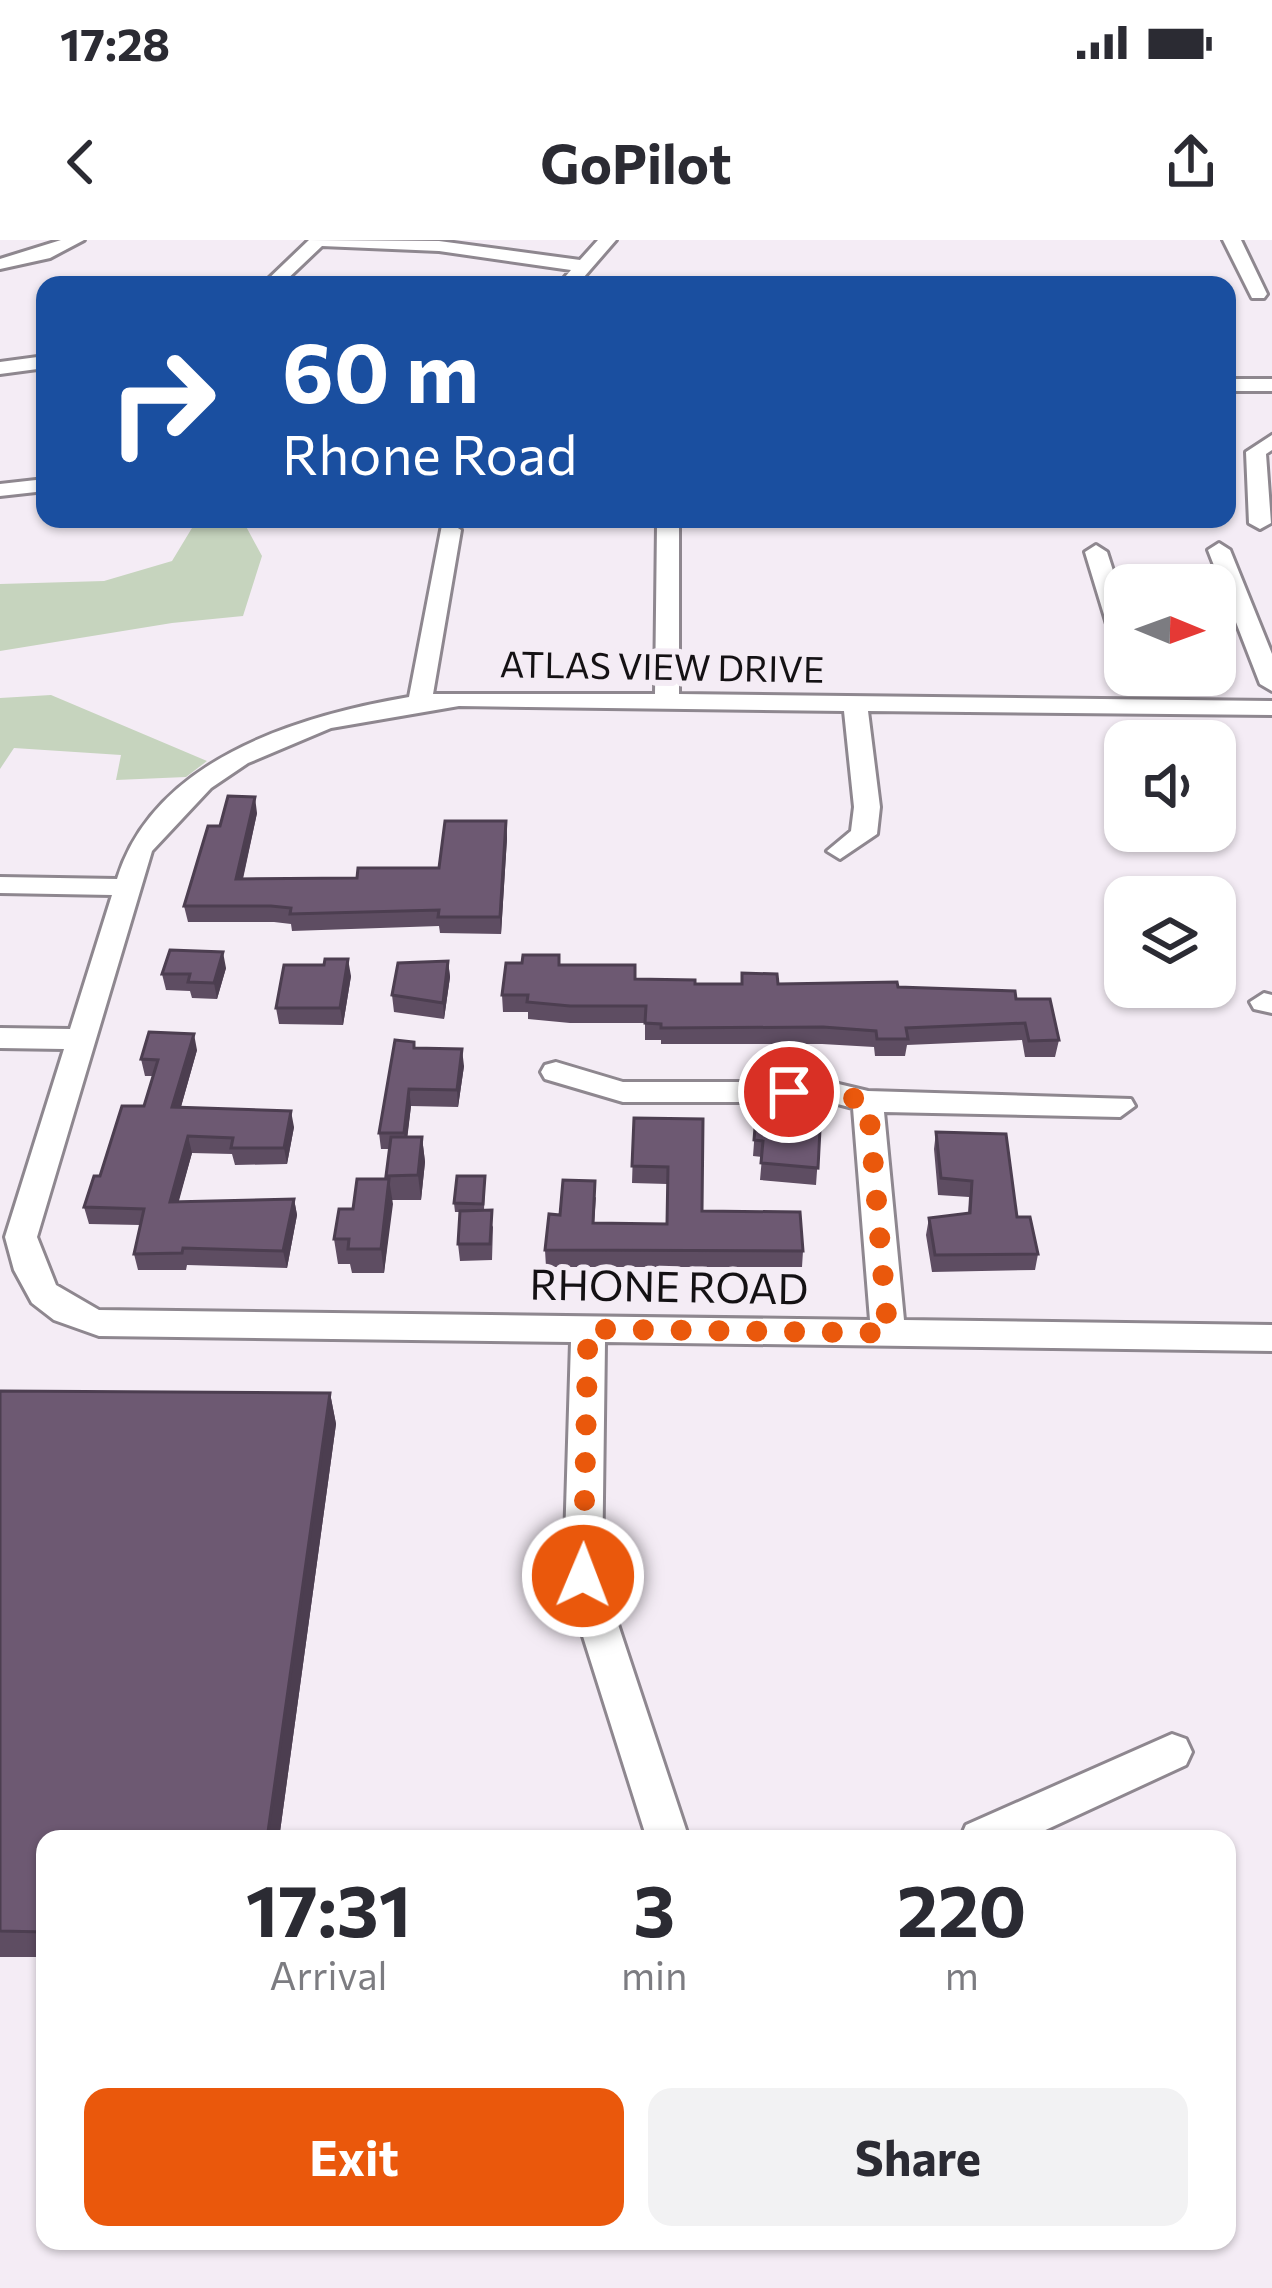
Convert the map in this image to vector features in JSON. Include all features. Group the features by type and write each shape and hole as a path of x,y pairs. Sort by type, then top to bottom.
{"street":[{"path":"0,264 44,254 75,240"},
{"path":"281,276 319,240 439,247 583,266"},
{"path":"575,276 607,240"},
{"path":"1232,240 1265,294"},
{"path":"0,368 36,363"},
{"path":"1236,385 1272,386"},
{"path":"1236,449 1267,450 1260,523"},
{"path":"0,490 36,486"},
{"path":"667,702 668,528"},
{"path":"420,702 450,530"},
{"path":"1219,550 1272,684"},
{"path":"1096,552 1104,577"},
{"path":"1142,696 1145,706"},
{"name":"ATLAS VIEW DRIVE","path":"65,1313 29,1277 21,1237 126,887 140,850 161,817 207,776 261,745 337,715 420,702 1272,707"},
{"path":"840,851 864,834 867,807 855,704"},
{"path":"0,885 126,887"},
{"path":"0,1038 80,1039"},
{"path":"556,1072 623,1092 830,1092 868,1102 1120,1106"},
{"path":"868,1102 888,1333"},
{"name":"RHONE ROAD","path":"65,1313 99,1323 1272,1337"},
{"path":"588,1329 583,1576 665,1830"},
{"path":"1001,1830 1172,1753"}],"green space":[{"path":"192,528 247,528 262,556 243,616 0,651 0,584 104,581 172,561"},
{"path":"51,695 207,761 186,777 116,780 121,755 14,748 0,769 0,698"}],"building":[{"path":"228,796 255,797 236,879 357,878 358,868 439,868 445,821 506,821 500,917 438,917 439,910 290,914 291,908 271,906 184,906 208,826 220,826"},
{"path":"170,950 223,952 214,983 188,982 190,974 162,974"},
{"path":"523,955 559,955 559,965 635,965 635,979 695,980 695,984 742,984 742,973 777,974 778,984 897,982 898,987 1015,991 1016,999 1050,999 1059,1040 1029,1041 1025,1023 906,1028 908,1039 877,1039 876,1031 823,1027 661,1028 661,1024 645,1023 646,1006 570,1006 527,1002 528,995 502,995 506,963 522,963"},
{"path":"325,959 348,959 340,1008 276,1008 284,965 324,965"},
{"path":"448,961 443,1003 392,995 398,963"},
{"path":"149,1032 194,1034 172,1107 291,1111 284,1148 231,1148 233,1138 188,1136 170,1202 294,1199 283,1251 183,1248 182,1253 134,1254 144,1209 84,1207 94,1176 100,1176 122,1106 144,1106 158,1060 141,1059"},
{"path":"395,1040 414,1042 414,1048 462,1049 457,1090 409,1089 404,1133 379,1133"},
{"path":"756,1116 800,1119 800,1127 820,1129 818,1168 761,1163 763,1141 754,1140"},
{"path":"634,1118 703,1119 702,1211 800,1212 803,1251 545,1250 549,1214 560,1215 563,1180 595,1181 593,1223 667,1224 668,1167 632,1166"},
{"path":"936,1132 1006,1134 1017,1217 1030,1217 1038,1254 935,1255 929,1218 970,1213 972,1181 941,1178"},
{"path":"391,1137 422,1137 418,1175 386,1176"},
{"path":"457,1176 485,1176 483,1204 454,1203"},
{"path":"357,1179 389,1179 381,1249 348,1249 349,1239 334,1239 339,1209 353,1209"},
{"path":"492,1210 490,1244 458,1244 460,1211"},
{"path":"0,1391 330,1393 268,1830 36,1830 36,1932 0,1931"}],"route":[{"path":"583,1576 588,1329 888,1333 868,1102 830,1092 789,1092"}]}
